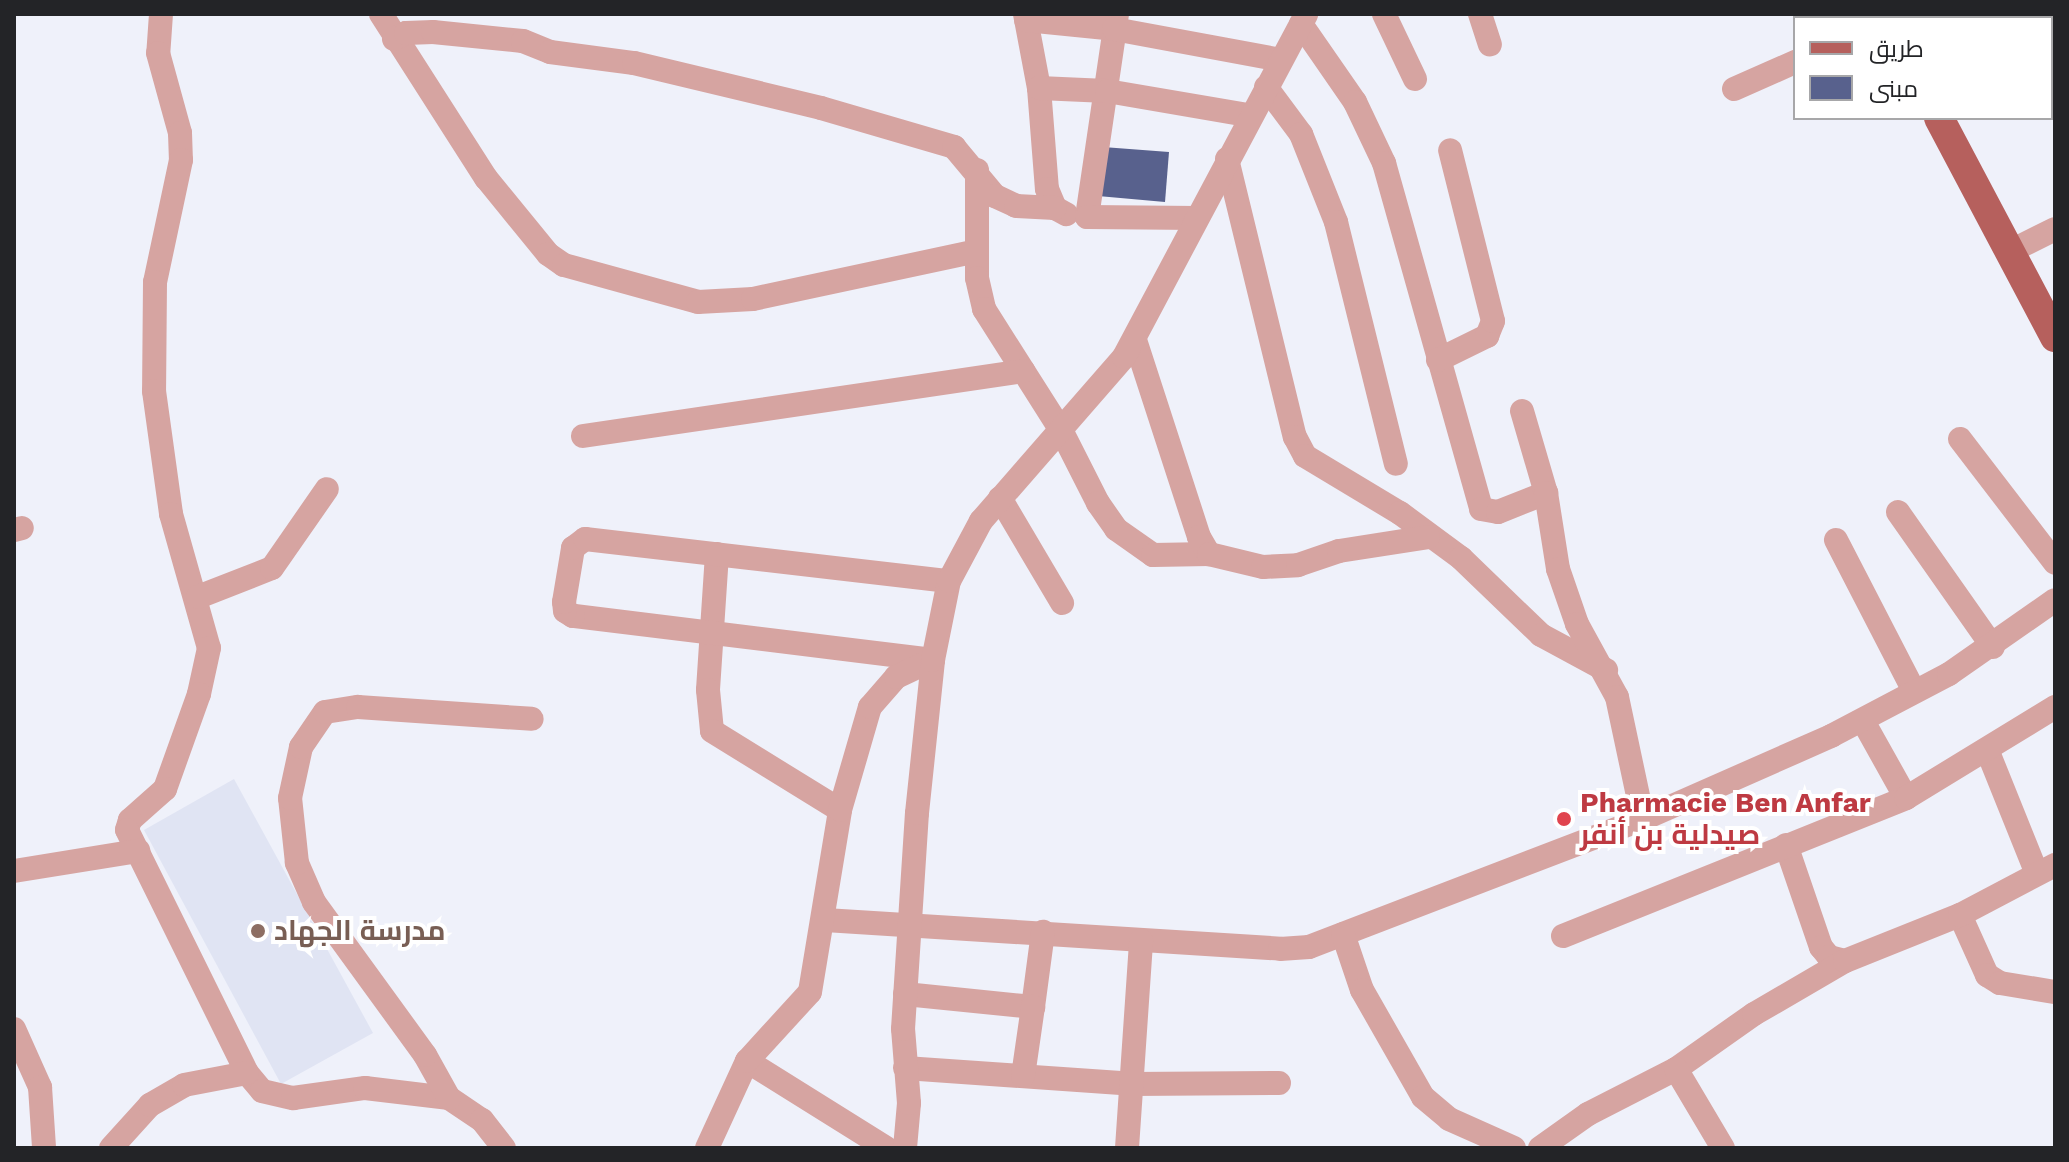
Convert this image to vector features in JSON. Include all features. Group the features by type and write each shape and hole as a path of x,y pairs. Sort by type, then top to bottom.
{"main road":[{"path":"1940,120 2055,337"}],"street":[{"path":"161,14 158,53 180,133 181,160 155,282 154,391 171,514 198,597 209,648 199,694 165,789 127,824 247,1073 262,1091 281,1098 365,1088 449,1098 482,1120 504,1148"},
{"path":"381,14 394,39 486,178 548,254 575,269 698,302 753,299 976,251"},
{"path":"1384,14 1415,79"},
{"path":"1480,14 1490,44"},
{"path":"1055,208 1047,189 1039,88 1025,17 1115,21 1281,60"},
{"path":"905,1148 905,994 909,921 933,660 949,581 1000,498 1062,432 1135,340 1248,115 1303,19 1355,102 1381,153 1482,511 1504,511 1546,493"},
{"path":"1087,217 1115,21"},
{"path":"394,39 406,33 482,34 550,52 634,63 821,108 954,147 977,170 995,196 1016,206 1055,208 1087,217 1197,218"},
{"path":"1734,89 1793,63"},
{"path":"1266,87 1301,134 1324,185 1396,464"},
{"path":"1039,88 1107,91 1248,115"},
{"path":"1438,360 1487,336 1493,326 1450,150"},
{"path":"1227,159 1295,437 1305,456 1400,513 1482,576 1525,624 1606,670"},
{"path":"977,170 976,251 984,309 1062,432 1116,529 1153,555 1209,554 1263,567 1298,565 1339,551 1428,537"},
{"path":"2009,252 2055,229"},
{"path":"1135,340 1199,537 1209,554"},
{"path":"583,436 1023,371"},
{"path":"1522,411 1546,493 1558,569 1571,610 1606,670 1623,720 1643,819"},
{"path":"1960,439 2055,563"},
{"path":"198,597 272,568 327,489"},
{"path":"1000,498 1062,603"},
{"path":"1898,512 1993,647"},
{"path":"933,660 573,616 565,611 564,602 573,548 585,539 949,581"},
{"path":"1836,540 1914,691"},
{"path":"717,554 708,690 712,731 840,810"},
{"path":"825,920 909,921 1299,949 1643,819 1863,721 1993,647 2055,600"},
{"path":"707,1148 747,1061 807,999 825,920 840,810 859,735 877,694 896,677 933,660"},
{"path":"449,1098 425,1055 314,902 297,863 290,798 301,747 325,712 358,707 532,719"},
{"path":"1563,936 1906,798 1988,752 2055,707"},
{"path":"1863,721 1906,798"},
{"path":"1540,1148 1588,1114 1676,1069 1754,1014 1845,961 1960,915 2046,870 1988,752"},
{"path":"1786,845 1821,947 1829,957 1845,961"},
{"path":"14,871 138,851"},
{"path":"1960,915 1987,975 2000,983 2055,992"},
{"path":"1023,1076 1043,932"},
{"path":"1343,934 1362,990 1423,1097 1449,1119 1514,1148"},
{"path":"1127,1148 1141,940"},
{"path":"905,994 1033,1007"},
{"path":"14,1029 40,1087 44,1148"},
{"path":"747,1061 886,1148"},
{"path":"905,1068 1131,1084 1279,1083"},
{"path":"1676,1069 1723,1148"},
{"path":"111,1148 150,1105 184,1085 247,1073"}],"shaded area":[{"name":"مدرسة الجهاد","path":"234,779 373,1033 281,1084 144,830"}],"building":[{"path":"1103,147 1169,152 1165,202 1098,196"}],"place":[{"name":"Pharmacie Ben Anfar صيدلية بن أنفر","path":"1564,819"},
{"name":"مدرسة الجهاد","path":"258,931"}]}
